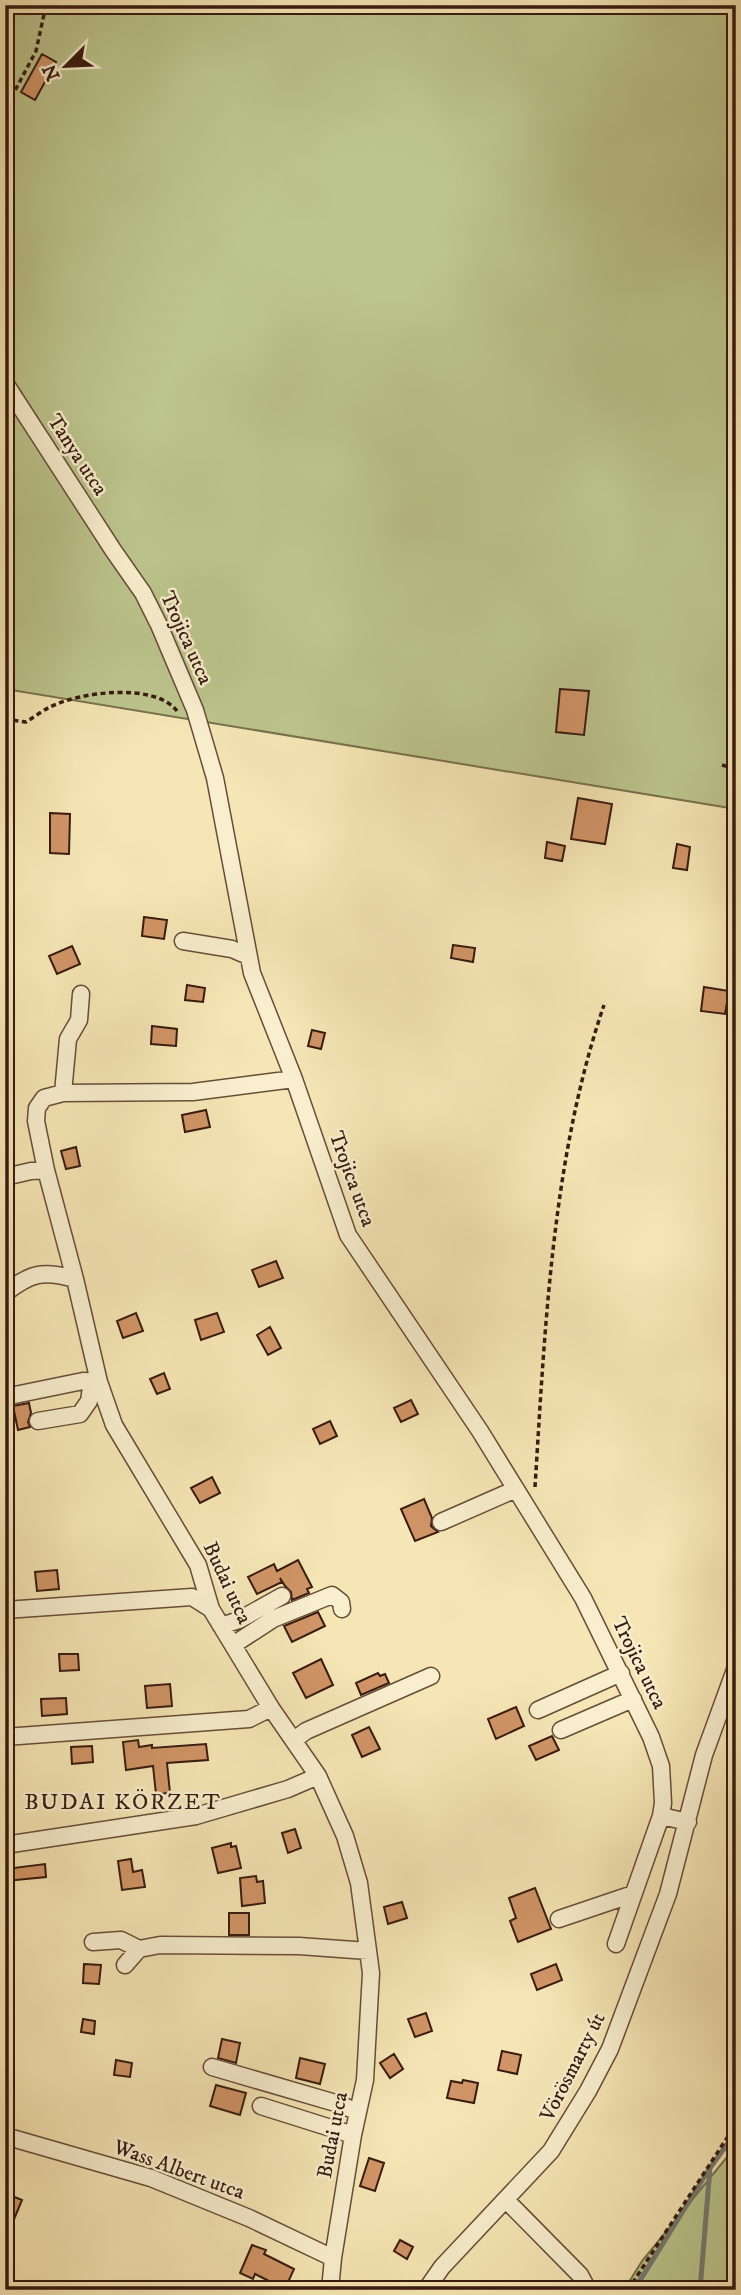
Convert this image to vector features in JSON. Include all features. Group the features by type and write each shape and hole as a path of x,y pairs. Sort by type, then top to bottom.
{"street":[{"name":"Tanya utca","path":"5,383 113,550"},
{"name":"Trojica utca","path":"113,550 142,593 159,625 195,710 215,778 251,973 295,1079 348,1235 480,1431 583,1598 651,1737 661,1766 661,1816 616,1944"},
{"path":"183,941 232,949 248,957"},
{"path":"81,994 79,1020 68,1039 63,1093 193,1092 295,1079"},
{"name":"Budai utca","path":"63,1093 44,1098 37,1108 36,1121 75,1279 95,1381 114,1425 198,1565 211,1609 271,1708 318,1776 345,1836 359,1883 371,1973 365,2080 353,2135 330,2290"},
{"path":"5,1177 46,1170"},
{"path":"5,1293 21,1280 35,1274 55,1273 75,1279"},
{"path":"5,1396 95,1381 89,1401 80,1413 38,1421"},
{"path":"441,1522 516,1489"},
{"path":"233,1645 273,1619 332,1595 341,1602 342,1609"},
{"path":"221,1626 239,1620 282,1596"},
{"path":"5,1610 192,1597 211,1609"},
{"name":"Vörösmarty út","path":"426,2290 442,2267 551,2151 610,2049 668,1894 704,1755 736,1667"},
{"path":"538,1710 621,1673"},
{"path":"294,1740 306,1731 431,1676"},
{"path":"561,1730 634,1699"},
{"path":"5,1737 249,1719 271,1708"},
{"path":"5,1845 196,1816 288,1789 318,1776"},
{"path":"661,1816 688,1822"},
{"path":"559,1919 633,1894"},
{"path":"93,1942 121,1940 139,1949"},
{"path":"125,1965 139,1949 159,1945 285,1945 368,1951"},
{"path":"212,2067 358,2112"},
{"path":"261,2106 353,2135"},
{"name":"Wass Albert utca","path":"5,2136 150,2178 249,2218 333,2258"},
{"path":"506,2200 580,2275 588,2290"}],"path":[{"path":"5,103 11,98 36,51 46,5"},
{"path":"5,719 26,722 51,706 117,692 141,694 171,704 179,715"},
{"path":"722,765 736,769"},
{"path":"526,1504 534,1495 551,1262 577,1099 589,1049 604,1005"},
{"path":"628,2290 736,2124"}],"green space":[{"path":"5,5 736,5 736,809 5,689"},
{"path":"736,2146 736,2290 624,2290 642,2261"}],"building":[{"path":"42,54 56,62 35,100 21,92"},
{"path":"560,689 589,691 584,735 556,732"},
{"path":"578,798 612,804 605,844 571,839"},
{"path":"50,813 70,814 69,854 50,853"},
{"path":"547,842 565,846 562,861 545,858"},
{"path":"677,844 690,847 687,870 673,868"},
{"path":"144,917 167,920 164,939 142,936"},
{"path":"453,945 475,948 473,962 451,958"},
{"path":"72,946 80,964 57,974 49,956"},
{"path":"187,985 205,988 203,1002 185,1000"},
{"path":"704,987 729,991 725,1014 701,1011"},
{"path":"152,1026 177,1029 176,1046 151,1044"},
{"path":"312,1030 325,1033 321,1049 308,1046"},
{"path":"206,1110 210,1127 185,1132 182,1115"},
{"path":"76,1147 80,1166 66,1169 61,1151"},
{"path":"276,1261 283,1278 259,1287 252,1270"},
{"path":"136,1313 143,1331 123,1338 117,1321"},
{"path":"217,1313 224,1332 201,1340 195,1320"},
{"path":"270,1327 281,1348 268,1355 257,1335"},
{"path":"164,1373 170,1389 157,1394 150,1379"},
{"path":"411,1400 418,1414 401,1422 394,1408"},
{"path":"29,1403 30,1427 18,1430 13,1406"},
{"path":"330,1421 337,1436 320,1444 313,1429"},
{"path":"212,1477 220,1493 200,1503 191,1488"},
{"path":"424,1499 432,1518 431,1526 438,1532 415,1541 401,1509"},
{"path":"298,1560 312,1587 307,1589 309,1593 292,1600 291,1592 280,1578 282,1582 257,1594 248,1577 274,1564 277,1571"},
{"path":"57,1570 59,1589 37,1591 35,1572"},
{"path":"318,1612 325,1626 292,1642 284,1626"},
{"path":"59,1654 78,1654 79,1670 60,1671"},
{"path":"321,1659 333,1685 306,1698 293,1673"},
{"path":"378,1673 380,1676 385,1674 389,1683 361,1695 356,1683"},
{"path":"170,1684 172,1706 147,1708 145,1686"},
{"path":"66,1698 67,1714 42,1716 41,1699"},
{"path":"516,1707 524,1726 496,1739 488,1719"},
{"path":"369,1727 380,1749 362,1757 352,1735"},
{"path":"552,1736 559,1750 536,1760 529,1746"},
{"path":"138,1740 139,1747 152,1745 152,1748 206,1744 208,1760 167,1763 170,1793 156,1794 153,1766 126,1770 123,1742"},
{"path":"92,1746 93,1762 72,1764 71,1747"},
{"path":"295,1829 301,1848 288,1853 282,1833"},
{"path":"231,1843 231,1847 236,1846 241,1868 218,1873 212,1848"},
{"path":"131,1859 133,1872 142,1870 145,1887 122,1890 118,1861"},
{"path":"45,1864 46,1877 6,1881 5,1869"},
{"path":"256,1876 257,1882 263,1881 265,1903 242,1906 240,1878"},
{"path":"535,1888 551,1929 518,1942 510,1921 516,1918 509,1898"},
{"path":"402,1902 407,1918 388,1924 384,1907"},
{"path":"229,1913 249,1913 249,1935 229,1935"},
{"path":"84,1964 101,1965 99,1984 83,1983"},
{"path":"556,1964 562,1980 537,1990 531,1974"},
{"path":"426,2013 432,2031 415,2037 408,2019"},
{"path":"83,2019 95,2021 94,2034 81,2032"},
{"path":"222,2039 240,2043 236,2063 218,2058"},
{"path":"502,2051 521,2055 517,2074 498,2070"},
{"path":"394,2054 403,2069 390,2078 380,2063"},
{"path":"300,2058 325,2064 320,2084 296,2078"},
{"path":"116,2060 132,2063 130,2077 114,2075"},
{"path":"463,2080 478,2083 474,2103 447,2098 451,2081 462,2083"},
{"path":"216,2085 246,2093 240,2115 210,2106"},
{"path":"369,2158 384,2163 375,2191 360,2186"},
{"path":"5,2193 22,2200 5,2241"},
{"path":"400,2240 413,2247 407,2259 394,2251"},
{"path":"252,2245 266,2250 264,2254 294,2269 285,2289 255,2274 253,2279 240,2273"}],"waterway":[{"path":"700,2290 710,2168 736,2132"},
{"path":"634,2290 708,2171"}],"district":[{"name":"BUDAI KÖRZET","path":"123,1802"}]}
